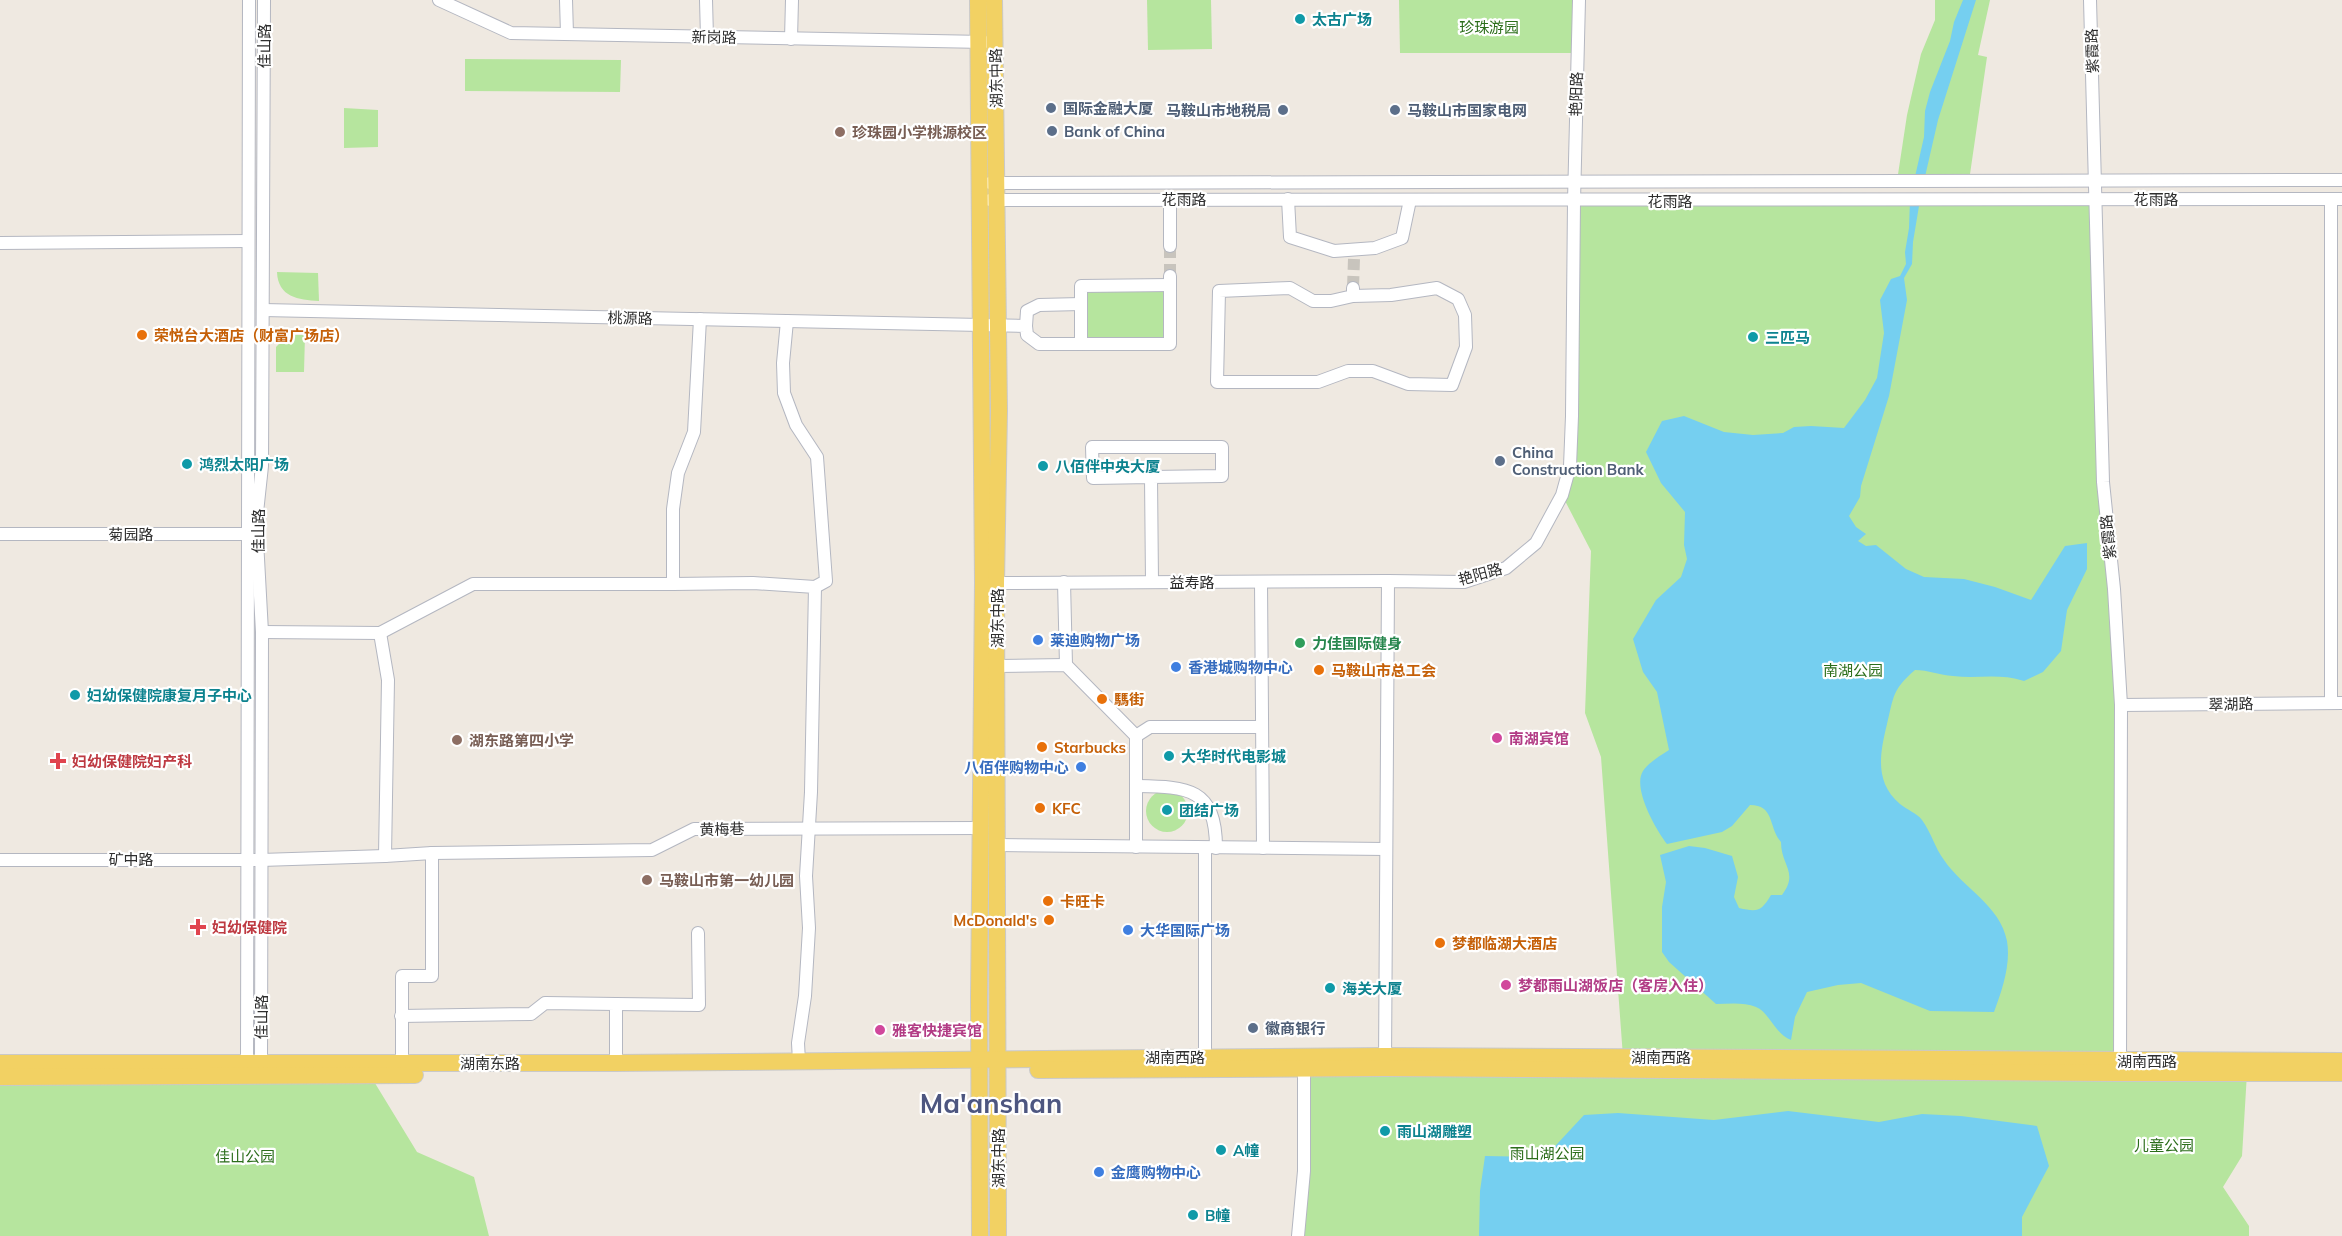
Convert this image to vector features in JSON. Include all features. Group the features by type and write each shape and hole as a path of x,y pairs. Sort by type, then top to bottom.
{"main road":[{"name":"湖东中路","path":"978,0 978,42 992,189"},
{"name":"湖东中路","path":"980,1236 982,594 995,42 994,0"},
{"name":"湖东中路","path":"992,189 981,200 989,326 996,583 998,1236"},
{"name":"湖南西路","path":"998,1064 1205,1057 1385,1062 2120,1067 2342,1072"},
{"name":"湖南东路","path":"0,1063 799,1061 980,1064"},
{"name":"湖南西路","path":"2120,1067 2342,1061"},
{"name":"湖南西路","path":"998,1064 1304,1069 1385,1062"},
{"path":"0,1077 998,1064"}],"street":[{"name":"佳山路","path":"249,0 248,534 255,860"},
{"name":"佳山路","path":"254,1063 255,860 262,632 256,522 262,466 264,0"},
{"name":"新岗路","path":"439,0 511,33 995,42"},
{"path":"566,0 567,34"},
{"path":"706,0 707,37"},
{"path":"791,39 792,0"},
{"name":"艳阳路","path":"1388,581 1464,582 1506,568 1536,543 1562,495 1570,466 1579,0"},
{"name":"紫霞路","path":"2090,0 2103,482 2114,589 2121,705 2120,1067"},
{"path":"992,189 1574,182 2342,180"},
{"name":"花雨路","path":"992,189 1170,199 1574,201 2336,199"},
{"path":"1170,199 1170,246"},
{"path":"1288,199 1290,237 1334,251 1353,254 1402,238 1410,200"},
{"path":"2336,199 2337,703"},
{"path":"0,243 248,241"},
{"path":"1081,304 1039,304 1027,311 1027,335 1039,344 1081,344 1170,344 1170,281 1081,286 1081,304 1081,344"},
{"path":"1290,288 1313,301 1331,301 1353,292 1391,295 1437,288 1458,299 1465,315 1466,347 1452,385 1408,384 1372,371 1348,371 1318,382 1217,382 1219,291 1290,288"},
{"name":"桃源路","path":"263,310 1026,326"},
{"path":"673,584 673,510 678,473 694,432 700,320"},
{"path":"262,632 380,633 473,584 753,583 815,587 826,581 817,457 796,425 784,393 783,363 787,321"},
{"path":"1092,447 1222,447 1222,476 1151,477 1093,478 1092,447"},
{"path":"1151,477 1152,582"},
{"path":"248,534 256,522"},
{"name":"菊园路","path":"0,534 248,534"},
{"path":"1385,1062 1388,581"},
{"name":"益寿路","path":"996,583 1388,581"},
{"path":"1064,582 1066,665 1136,736 1136,847"},
{"path":"1261,582 1263,848"},
{"path":"799,1061 798,1042 805,996 809,928 806,876 815,587"},
{"path":"255,860 385,856 388,680 380,633"},
{"path":"997,666 1066,665"},
{"name":"翠湖路","path":"2121,705 2337,703"},
{"path":"1136,736 1150,727 1262,728"},
{"path":"1136,786 1174,786 1198,794 1209,809 1216,831 1210,848 1205,1057"},
{"name":"黄梅巷","path":"385,856 432,853 652,850 694,829 981,828"},
{"path":"997,845 1386,849"},
{"path":"402,1063 402,976 432,976 432,853"},
{"name":"矿中路","path":"0,860 255,860"},
{"path":"401,1016 531,1014 545,1003 699,1005 698,933"},
{"path":"616,1004 616,1063"},
{"path":"1298,1236 1304,1171 1304,1069"}],"green space":[{"path":"1147,0 1211,0 1212,49 1148,50"},
{"name":"珍珠游园","path":"1399,0 1579,0 1577,53 1400,53"},
{"path":"1935,0 1990,0 1978,55 1987,57 1969,181 1897,181 1907,115 1921,54 1935,20"},
{"path":"465,59 621,60 620,92 465,91"},
{"path":"344,108 378,110 378,147 344,148"},
{"name":"南湖公园","path":"2096,199 2103,482 2114,589 2120,1061 1623,1057 1601,757 1585,713 1591,551 1562,495 1572,416 1574,201"},
{"path":"277,272 318,273 319,301 304,300 285,292 278,280"},
{"path":"1085,290 1164,290 1164,340 1086,340"},
{"path":"288,335 305,335 304,372 276,372 276,347"},
{"path":"1167,790 1182,796 1188,811 1182,826 1167,832 1152,826 1146,811 1152,796"},
{"name":"雨山湖公园","path":"1304,1069 2247,1073 2242,1156 2223,1187 2249,1226 2249,1236 1298,1236"},
{"name":"佳山公园","path":"370,1075 417,1152 474,1177 489,1236 0,1236 0,1077"}],"water":[{"path":"1963,0 1976,0 1938,120 1924,181 1914,181 1924,137 1925,111 1930,92"},
{"path":"1910,200 1920,200 1912,264 1904,278 1907,300 1889,396 1861,486 1860,497 1849,516 1856,527 1866,534 1858,541 1866,546 1876,545 1906,569 1924,577 1964,579 2031,600 2065,546 2087,543 2087,569 2067,610 2061,651 2043,672 2024,681 2006,677 1962,677 1915,670 1895,694 1884,735 1881,767 1886,786 1900,804 1922,820 1944,860 1989,907 2003,928 2007,941 2008,959 2003,986 1994,1012 1930,1011 1861,983 1838,985 1807,992 1795,1017 1791,1040 1785,1037 1765,1013 1756,1007 1741,1004 1716,1004 1669,962 1662,952 1662,907 1666,882 1660,855 1689,846 1732,856 1738,877 1734,897 1739,908 1745,909 1761,908 1771,895 1782,895 1787,887 1789,874 1781,842 1764,809 1750,805 1732,826 1722,832 1667,844 1657,829 1643,798 1640,778 1643,771 1651,762 1669,750 1657,692 1643,672 1633,639 1656,600 1681,577 1687,559 1684,545 1685,512 1661,483 1646,452 1662,421 1684,416 1724,432 1753,435 1783,433 1794,427 1844,428 1865,400 1877,378 1884,333 1880,300 1891,279 1900,276 1906,264"},
{"path":"1788,1111 1879,1122 1922,1114 1961,1116 2037,1126 2049,1166 2022,1217 2022,1236 1479,1236 1480,1191 1485,1156 1545,1157 1584,1115 1618,1113 1714,1120"}],"tunnel":[{"path":"1170,246 1170,276"},
{"path":"1353,288 1354,259"}],"place":[{"name":"太古广场","path":"1300,19"},
{"name":"国际金融大厦","path":"1051,108"},
{"name":"马鞍山市地税局","path":"1283,110"},
{"name":"马鞍山市国家电网","path":"1395,110"},
{"name":"Bank of China","path":"1052,131"},
{"name":"珍珠园小学桃源校区","path":"840,132"},
{"name":"荣悦台大酒店（财富广场店）","path":"142,335"},
{"name":"三匹马","path":"1753,337"},
{"name":"China Construction Bank","path":"1500,461"},
{"name":"鸿烈太阳广场","path":"187,464"},
{"name":"八佰伴中央大厦","path":"1043,466"},
{"name":"莱迪购物广场","path":"1038,640"},
{"name":"力佳国际健身","path":"1300,643"},
{"name":"香港城购物中心","path":"1176,667"},
{"name":"马鞍山市总工会","path":"1319,670"},
{"name":"妇幼保健院康复月子中心","path":"75,695"},
{"name":"騳街","path":"1102,699"},
{"name":"南湖宾馆","path":"1497,738"},
{"name":"湖东路第四小学","path":"457,740"},
{"name":"Starbucks","path":"1042,747"},
{"name":"大华时代电影城","path":"1169,756"},
{"name":"妇幼保健院妇产科","path":"58,761"},
{"name":"八佰伴购物中心","path":"1081,767"},
{"name":"KFC","path":"1040,808"},
{"name":"团结广场","path":"1167,810"},
{"name":"马鞍山市第一幼儿园","path":"647,880"},
{"name":"卡旺卡","path":"1048,901"},
{"name":"McDonald's","path":"1049,920"},
{"name":"妇幼保健院","path":"198,927"},
{"name":"大华国际广场","path":"1128,930"},
{"name":"梦都临湖大酒店","path":"1440,943"},
{"name":"梦都雨山湖饭店（客房入住）","path":"1506,985"},
{"name":"海关大厦","path":"1330,988"},
{"name":"徽商银行","path":"1253,1028"},
{"name":"雅客快捷宾馆","path":"880,1030"},
{"name":"雨山湖雕塑","path":"1385,1131"},
{"name":"A幢","path":"1221,1150"},
{"name":"金鹰购物中心","path":"1099,1172"},
{"name":"B幢","path":"1193,1215"}],"district":[{"name":"Ma'anshan","path":"991,1103"}],"park label":[{"name":"儿童公园","path":"2164,1145"}]}
